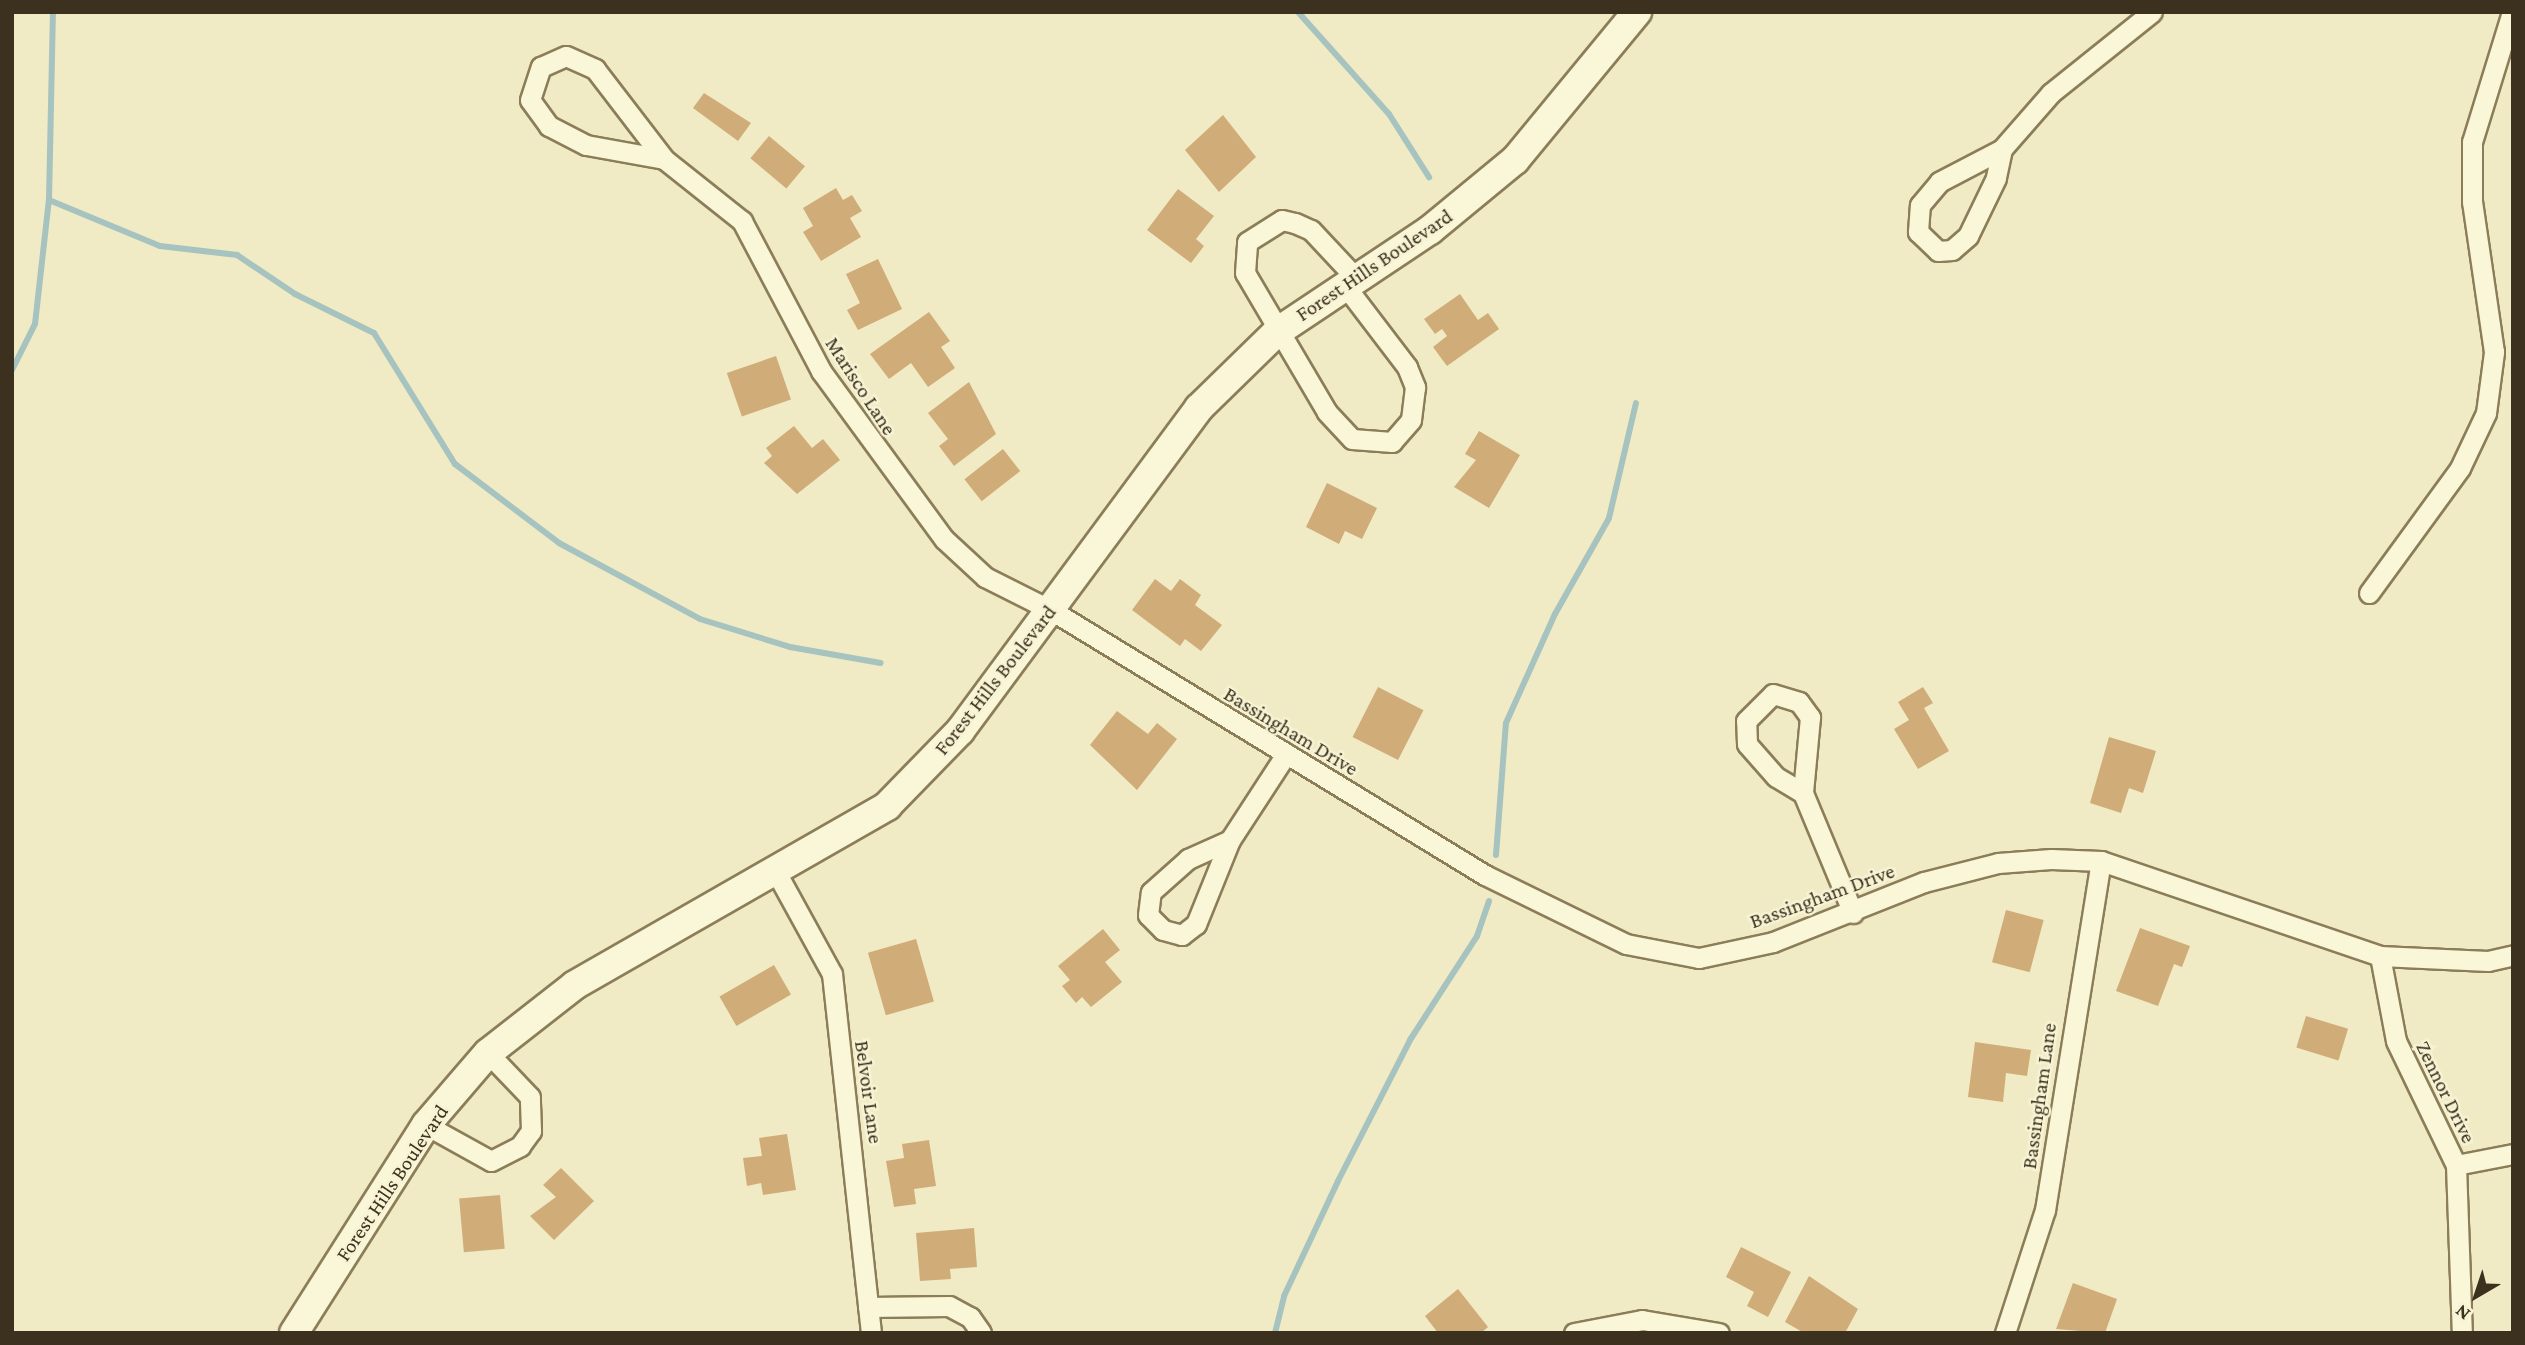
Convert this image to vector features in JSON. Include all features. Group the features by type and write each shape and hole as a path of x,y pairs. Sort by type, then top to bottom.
{"main road":[{"name":"Forest Hills Boulevard","path":"294,1333 426,1125 488,1053 575,985 887,806 960,731 1199,408 1277,332 1349,280 1430,230 1515,160 1637,12"}],"street":[{"path":"2002,149 1996,178 1968,236 1952,250 1938,251 1918,232 1920,205 1939,182 2002,149 2051,93 2152,12"},
{"path":"2369,593 2460,468 2486,414 2494,352 2472,202 2472,142 2512,12"},
{"name":"Marisco Lane","path":"664,159 586,145 549,126 530,100 541,66 566,56 596,69 664,159 742,221 821,371 944,539 985,578 1051,610"},
{"path":"1282,220 1311,230 1349,280 1407,367 1415,387 1411,420 1398,438 1373,444 1340,428 1277,332 1244,273 1247,242 1264,228 1282,220"},
{"name":"Bassingham Drive","path":"1051,610 1485,875 1626,944 1699,958 1773,942 1853,913 1924,882 1998,863 2101,861 2380,956 2488,961 2513,955"},
{"path":"1803,793 1776,777 1746,744 1746,721 1773,694 1799,702 1810,717 1803,793 1853,913"},
{"path":"1230,840 1188,859 1150,892 1148,915 1163,930 1182,935 1196,924 1230,840 1286,754"},
{"name":"Bassingham Lane","path":"2006,1333 2045,1210 2101,861"},
{"name":"Belvoir Lane","path":"776,872 832,974 871,1333"},
{"name":"Zennor Drive","path":"2380,956 2396,1041 2456,1165 2462,1333"},
{"path":"426,1125 491,1161 520,1146 531,1131 530,1097 488,1053"},
{"path":"2456,1165 2513,1154"},
{"path":"869,1307 949,1306 970,1317 981,1333"},
{"path":"1574,1333 1642,1320 1720,1333"}],"building":[{"path":"704,93 751,123 738,141 693,108"},
{"path":"1223,115 1256,157 1219,192 1185,150"},
{"path":"769,136 805,166 786,188 750,158"},
{"path":"836,188 843,200 852,195 862,211 850,218 861,237 821,261 803,232 813,226 803,208"},
{"path":"1178,189 1214,216 1196,239 1204,246 1191,263 1147,230"},
{"path":"878,259 902,309 858,330 847,310 860,303 846,274"},
{"path":"1460,294 1478,320 1488,313 1499,329 1447,366 1433,347 1447,336 1442,329 1435,334 1424,319"},
{"path":"929,312 950,341 941,347 955,368 928,387 911,363 889,379 870,354"},
{"path":"776,356 791,399 742,416 727,373"},
{"path":"969,382 996,434 954,466 939,446 948,439 928,413"},
{"path":"794,426 812,448 823,439 840,460 797,494 764,463 772,456 766,448"},
{"path":"1479,431 1520,455 1489,508 1454,487 1476,460 1465,454"},
{"path":"1003,449 1020,471 982,501 964,479"},
{"path":"1327,483 1377,508 1362,539 1345,531 1339,544 1306,527"},
{"path":"1155,579 1171,591 1180,579 1201,595 1195,605 1222,625 1201,651 1185,639 1180,646 1132,610"},
{"path":"1378,687 1423,710 1398,760 1353,737"},
{"path":"1923,687 1933,703 1924,708 1949,751 1918,769 1894,729 1909,720 1898,702"},
{"path":"1117,711 1148,734 1157,723 1177,739 1137,790 1090,745"},
{"path":"2109,737 2156,751 2143,793 2129,788 2121,813 2090,803"},
{"path":"2006,910 2044,920 2030,972 1992,962"},
{"path":"2140,928 2190,946 2182,967 2174,964 2158,1006 2116,991"},
{"path":"1103,929 1120,950 1105,962 1122,982 1091,1007 1082,997 1076,1003 1062,986 1070,980 1058,966"},
{"path":"916,939 934,1001 886,1015 868,953"},
{"path":"774,965 791,994 736,1026 719,997"},
{"path":"2306,1016 2348,1029 2338,1060 2296,1048"},
{"path":"1975,1042 2031,1050 2027,1076 2006,1073 2003,1102 1968,1097"},
{"path":"787,1134 796,1190 763,1195 761,1183 747,1186 743,1158 762,1156 759,1138"},
{"path":"929,1140 936,1186 914,1189 916,1204 894,1207 886,1161 904,1158 902,1144"},
{"path":"561,1168 594,1201 554,1240 530,1216 556,1197 543,1185"},
{"path":"500,1195 505,1249 464,1252 459,1199"},
{"path":"974,1228 977,1267 950,1269 951,1279 920,1281 916,1233"},
{"path":"1741,1247 1791,1272 1768,1317 1747,1306 1754,1292 1726,1277"},
{"path":"1809,1276 1858,1309 1845,1333 1804,1333 1785,1322"},
{"path":"2073,1283 2117,1299 2105,1333 2056,1329"},
{"path":"1458,1289 1488,1327 1481,1333 1438,1333 1425,1316"}],"waterway":[{"path":"12,370 35,324 49,200 53,12"},
{"path":"1298,12 1389,114 1429,177"},
{"path":"49,200 160,246 237,255 295,294 374,333 455,464 559,543 700,619 790,647 881,663"},
{"path":"1496,855 1506,723 1555,614 1609,518 1636,403"},
{"path":"1275,1333 1284,1296 1338,1181 1410,1040 1477,936 1489,901"}]}
